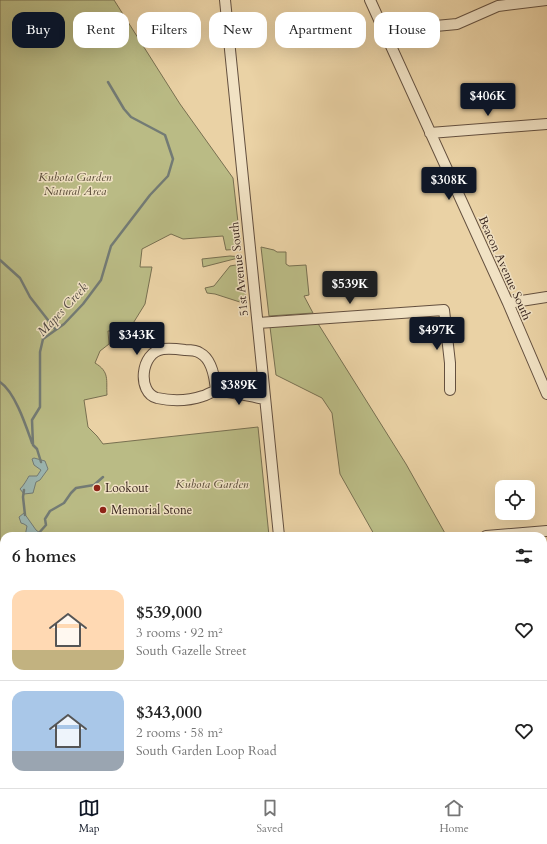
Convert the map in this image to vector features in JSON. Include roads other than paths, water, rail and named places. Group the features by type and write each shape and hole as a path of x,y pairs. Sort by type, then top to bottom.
{"street":[{"name":"51st Avenue South","path":"225,0 279,532"},
{"name":"Beacon Avenue South","path":"370,0 375,12"},
{"path":"440,26 458,24 498,6 547,0"},
{"name":"Beacon Avenue South","path":"390,48 508,303 547,394"},
{"path":"430,133 547,124"},
{"path":"508,303 547,298"},
{"path":"258,323 444,310 450,363 450,390"},
{"path":"216,391 211,368 199,352 174,349 160,350 150,355 146,363 145,382 151,396 162,399 181,400 202,396 216,391 265,399"},
{"path":"535,532 547,531"}],"water":[{"path":"34,458 45,461 48,469 40,480 36,482 33,493 24,494 20,489 29,476 37,476 41,470 34,465 32,459"},
{"path":"24,513 39,532 26,532 27,526 21,523 19,517"}],"waterway":[{"name":"Mapes Creek","path":"41,462 37,449 33,445 32,420 40,407 40,352 43,339 64,324 83,304 101,280 111,246 150,195 168,176 173,159 165,135 131,117 124,109 108,82"},
{"path":"0,260 20,278 30,297 55,329"},
{"path":"0,382 15,401 32,443"},
{"path":"40,532 46,525 45,519 50,511 64,503 76,488 94,485 103,477"},
{"name":"Mapes Creek","path":"24,490 23,497 25,515"}],"place":[{"name":"Lookout","path":"97,488"},
{"name":"Memorial Stone","path":"103,510"}],"park label":[{"name":"Kubota Garden Natural Area","path":"75,184"},
{"name":"Kubota Garden","path":"212,484"}]}
